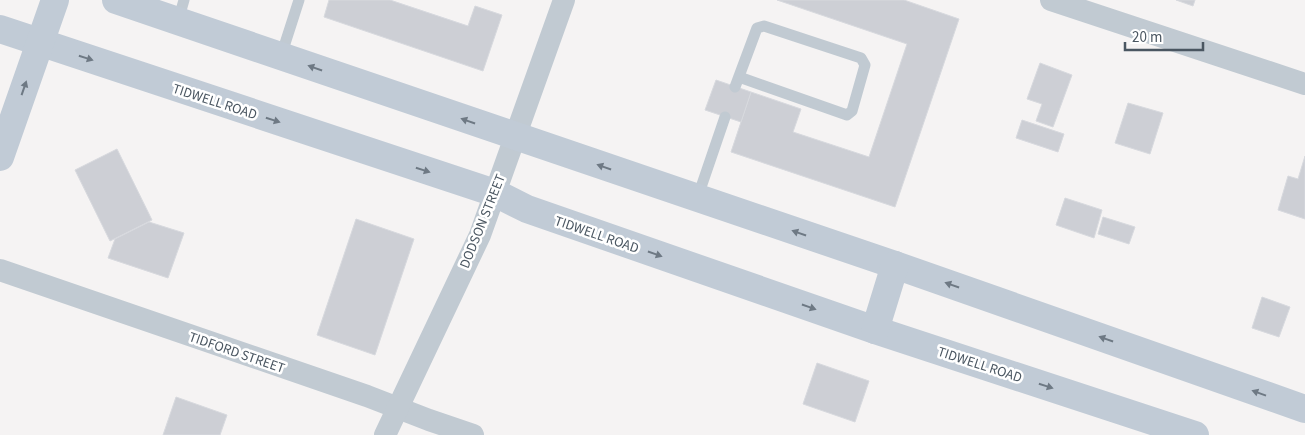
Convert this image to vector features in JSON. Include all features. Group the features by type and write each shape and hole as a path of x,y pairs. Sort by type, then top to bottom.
{"main road":[{"path":"0,157 55,0"},
{"path":"116,0 181,10 280,56 696,199 895,265 1305,409"},
{"name":"TIDWELL ROAD","path":"0,29 494,193 526,209 875,330 1195,435"},
{"path":"875,330 895,265"}],"street":[{"name":"DODSON STREET","path":"385,435 480,235 563,0"},
{"path":"1051,0 1305,84"},
{"name":"TIDFORD STREET","path":"0,270 473,435"}],"lane":[{"path":"280,56 299,0"},
{"path":"764,26 861,58 865,66 852,111 847,115 737,82 757,28 764,26"},
{"path":"696,199 725,117"}],"building":[{"path":"329,0 390,0 468,26 475,6 502,15 483,71 324,17"},
{"path":"777,0 904,0 959,19 895,207 731,152 751,92 801,109 793,132 869,157 907,44"},
{"path":"1176,0 1195,0 1193,6"},
{"path":"1040,63 1072,75 1053,127 1036,121 1042,104 1027,99"},
{"path":"716,80 751,92 741,122 705,110"},
{"path":"1128,103 1163,113 1150,154 1115,143"},
{"path":"1022,120 1064,134 1058,152 1016,138"},
{"path":"117,149 152,220 110,241 75,170"},
{"path":"1305,156 1305,219 1278,210 1288,176 1298,179"},
{"path":"1065,198 1102,210 1094,238 1056,225"},
{"path":"1103,217 1135,227 1129,244 1098,234"},
{"path":"356,219 414,239 375,355 317,335"},
{"path":"149,222 184,233 168,278 108,258 115,239"},
{"path":"1262,297 1290,307 1279,337 1252,328"},
{"path":"817,363 869,381 855,422 803,404"},
{"path":"176,397 227,415 220,435 163,435"}]}
